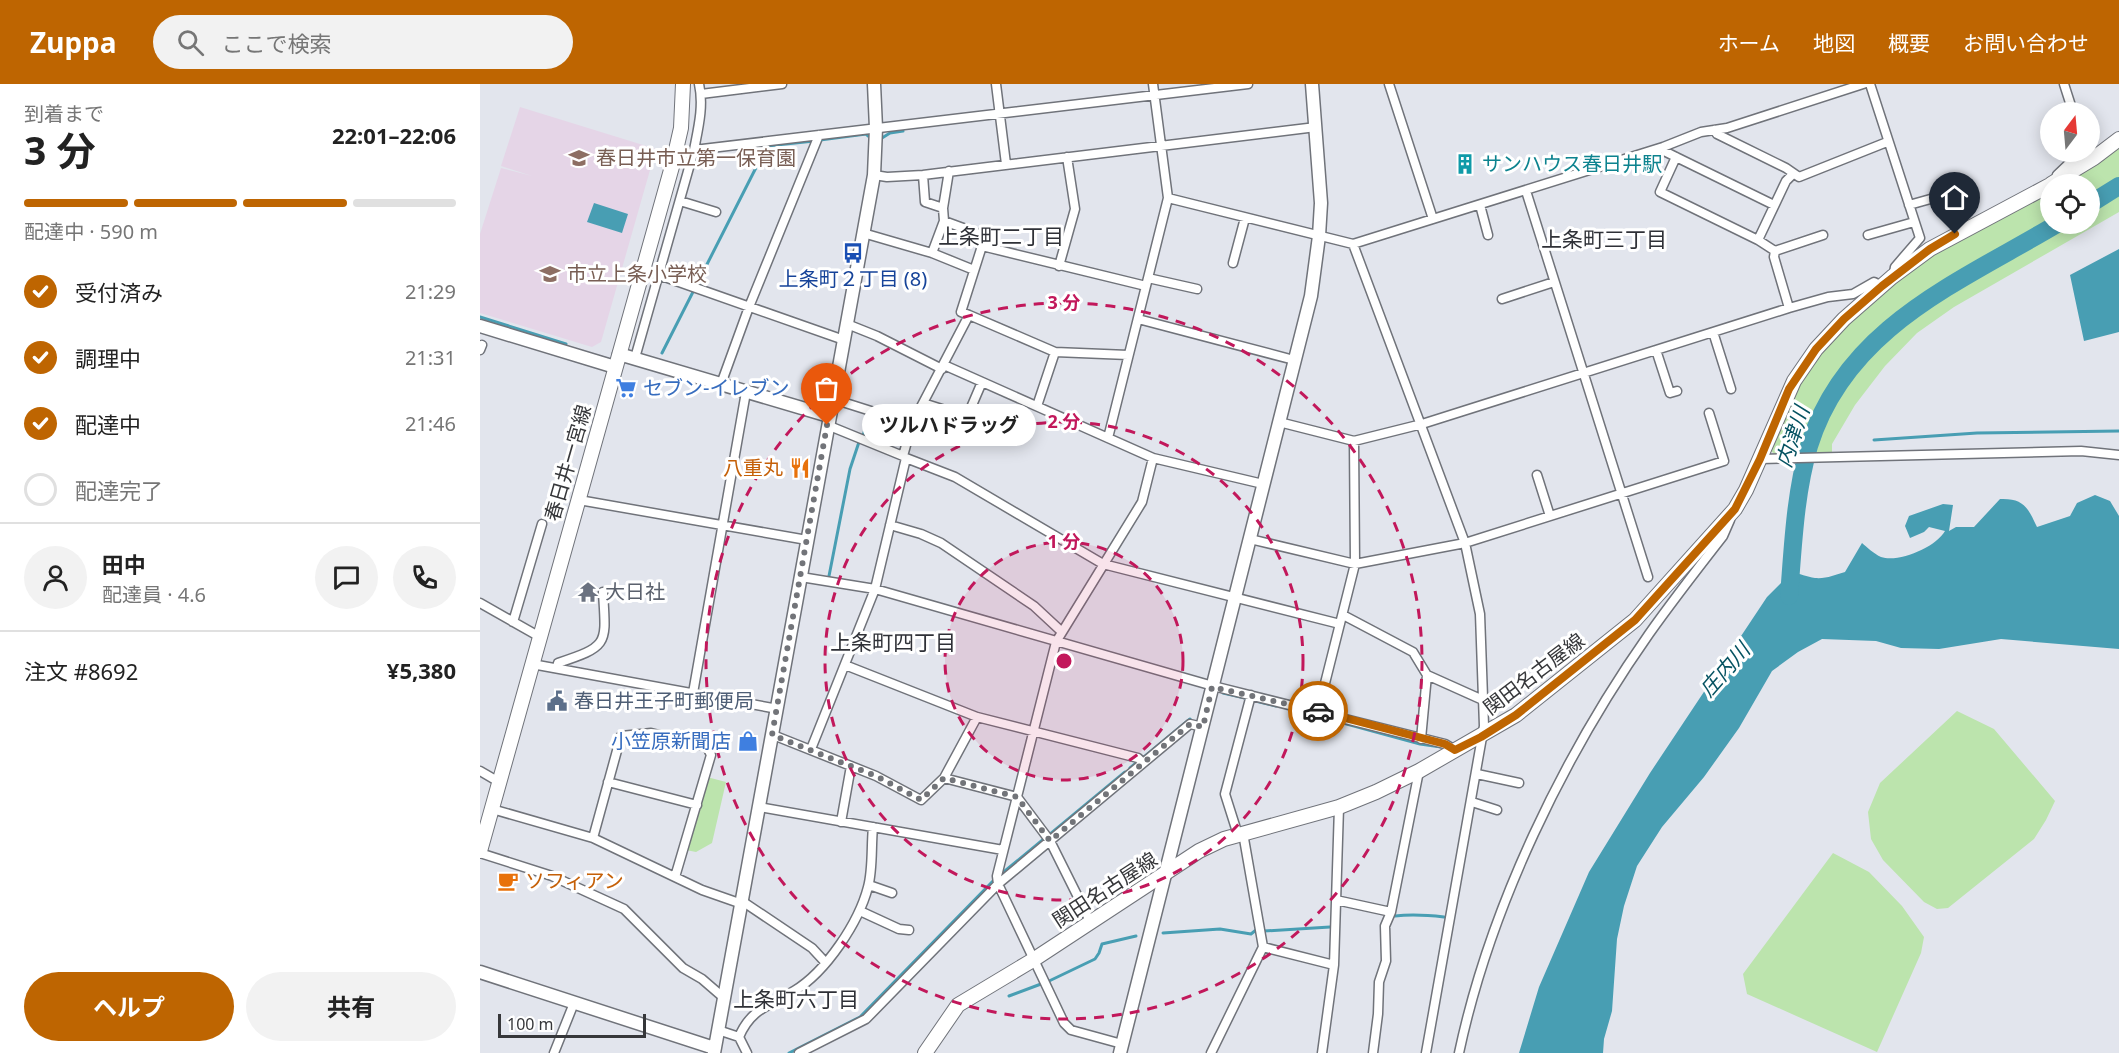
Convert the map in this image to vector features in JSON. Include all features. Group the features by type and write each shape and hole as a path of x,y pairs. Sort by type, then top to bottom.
{"main road":[{"name":"春日井一宮線","path":"480,852 673,163 681,128 683,84"},
{"name":"関田名古屋線","path":"2068,174 2119,139"},
{"name":"関田名古屋線","path":"925,1053 958,1005 1033,960 1200,851 1240,834 1339,807 1376,792 1481,737 1516,715 1635,620 1735,509 1760,459 1789,389 1803,366 1844,319 1887,281 1955,234 2040,191"}],"street":[{"path":"634,358 694,150 702,94 699,84"},
{"path":"702,94 782,84"},
{"path":"480,972 714,1051 874,175 876,128 874,84"},
{"path":"996,84 1006,164"},
{"path":"1108,438 1168,198 1153,84"},
{"path":"694,150 1248,84"},
{"path":"1153,458 1142,502 1056,642 997,876 998,884 1064,1023 1071,1030 1121,1048 1311,296 1321,202 1312,84"},
{"path":"1389,84 1433,219"},
{"path":"1168,198 1353,244 1663,147 1701,132 1727,128 1863,84"},
{"path":"1279,422 1354,441 1422,424 1789,308 1828,297 1853,294 1874,282 1887,281 1895,267 1920,238 1870,84"},
{"path":"2064,84 2070,102"},
{"path":"874,175 887,177 923,175 1316,127"},
{"path":"1714,130 1717,134 1800,177 1887,142"},
{"path":"721,384 749,307 819,135"},
{"path":"1663,147 1666,152 1676,158 1774,205"},
{"path":"1059,266 1075,209 1068,157"},
{"path":"1676,158 1660,192 1758,240 1774,251"},
{"path":"2060,174 2072,162"},
{"path":"932,253 944,221 943,208 949,171"},
{"path":"1758,240 1786,181 1793,174"},
{"path":"923,175 925,202 943,208"},
{"path":"1526,191 1648,577"},
{"path":"1909,205 1959,191"},
{"path":"680,201 716,212"},
{"path":"1480,205 1488,235"},
{"path":"1233,262 1245,218"},
{"path":"944,221 982,235 985,246"},
{"path":"1868,235 1914,222"},
{"path":"863,233 932,253 974,270"},
{"path":"1774,251 1823,236"},
{"path":"1353,244 1465,543 1480,614 1485,701 1484,726 1426,1053"},
{"path":"985,246 982,246 962,312 1055,352 1128,355"},
{"path":"985,246 1059,266 1197,289"},
{"path":"1774,251 1789,308"},
{"path":"659,275 844,340"},
{"path":"1502,299 1554,282"},
{"path":"812,749 875,589 912,424 969,315"},
{"path":"1138,319 1294,360"},
{"path":"847,324 943,367 982,381 1153,458 1263,484"},
{"path":"480,326 615,368"},
{"path":"1713,332 1731,389"},
{"path":"1656,350 1670,393 1677,391"},
{"path":"1037,406 1055,352"},
{"path":"619,354 721,384 828,420 904,457 955,477 1104,564 1234,598 1341,619 1413,652 1427,675 1485,701"},
{"path":"923,403 967,417 982,381"},
{"path":"693,693 746,392"},
{"path":"833,399 912,424"},
{"path":"1250,539 1355,564 1465,543 1724,461 1709,413"},
{"path":"1318,711 1355,564 1354,441"},
{"path":"1760,459 2013,452 2081,452 2119,455"},
{"path":"1537,475 1550,516"},
{"path":"579,500 807,540"},
{"path":"1459,1053 1490,945 1511,886 1542,816 1597,715 1649,634 1723,536 1735,509"},
{"path":"513,622 542,524"},
{"path":"890,525 921,534 941,543 1034,606 1062,632"},
{"path":"801,577 875,589 1212,687 1318,711 1445,744 1455,750"},
{"path":"557,668 558,663 582,655 601,643 606,633 603,592"},
{"path":"480,603 540,637"},
{"path":"532,664 778,709"},
{"path":"845,665 977,717 1138,758 1143,763"},
{"path":"1421,738 1427,675"},
{"path":"1211,1053 1263,947 1240,834 1225,794 1251,695"},
{"path":"772,735 812,749 899,786 921,800 944,778 977,717"},
{"path":"800,1053 866,1019 998,884 1190,724 1203,727"},
{"path":"593,838 621,736 651,732 707,747 711,755 675,877"},
{"path":"841,822 851,766"},
{"path":"480,771 500,782"},
{"path":"1373,1053 1378,1014 1378,982 1386,961 1385,926 1391,912 1419,771"},
{"path":"1477,774 1519,783"},
{"path":"944,778 1017,797 1050,841 1091,923"},
{"path":"608,782 697,805"},
{"path":"1472,802 1497,810"},
{"path":"759,807 1004,850"},
{"path":"1322,1053 1334,965 1339,807"},
{"path":"492,809 593,838 702,890 742,902 812,948 825,962"},
{"path":"739,1037 744,1025 757,1011 795,991 825,962 848,933 860,911 869,885 873,827"},
{"path":"480,852 552,876 624,909 683,968 702,979 724,998"},
{"path":"869,885 892,893"},
{"path":"1336,900 1391,912"},
{"path":"860,911 899,929 909,930"},
{"path":"1263,947 1334,965"},
{"path":"554,1053 574,1003"},
{"path":"718,1030 739,1037 747,1053"}],"shaded area":[{"name":"市立上条小学校","path":"520,107 656,149 601,342 592,347 480,313 480,234 501,168 532,176 501,166"}],"green space":[{"path":"2119,142 2119,212 2100,223 2100,174 2073,174 2090,162 2100,162 2100,155"},
{"path":"2040,194 2040,234 2081,234 1954,307 1917,333 1885,366 1855,405 1832,444 1832,452 1775,454 1769,450 1804,371 1856,312 1931,254"},
{"path":"1957,711 1994,729 2055,801 2034,839 1948,908 1937,909 1924,902 1883,860 1871,839 1868,812 1880,783"},
{"path":"707,777 726,782 712,843 696,852 686,850"},
{"path":"1833,853 1869,872 1902,906 1924,937 1921,953 1877,1052 1747,994 1743,974"}],"water":[{"path":"594,203 628,214 622,233 587,222"},
{"path":"2119,249 2119,332 2084,341 2070,275"},
{"name":"庄内川","path":"2095,495 2110,501 2119,516 2119,649 2001,639 1939,649 1901,648 1876,641 1822,639 1798,652 1772,671 1739,728 1704,777 1662,827 1637,866 1624,906 1617,939 1612,1011 1604,1039 1603,1053 1519,1053 1539,987 1589,872 1650,773 1767,597 1791,573 1819,578 1845,572 1862,543 1881,557 1889,558 1907,556 1926,548 1945,531 1929,527 1924,532 1910,538 1905,526 1909,516 1943,504 1953,505 1949,531 1956,527 1974,527 2000,499 2020,502 2031,514 2037,527 2070,516 2077,503"}],"waterway":[{"path":"882,138 890,133 903,131"},
{"path":"820,140 866,134 868,136"},
{"path":"662,353 767,146 814,141"},
{"name":"内津川","path":"2100,198 2119,186"},
{"name":"内津川","path":"1789,596 1793,539 1804,464 1826,405 1849,369 1878,339 1910,312 2040,234"},
{"path":"480,317 566,344"},
{"path":"863,436 870,413"},
{"path":"1874,440 1977,433 2119,431"},
{"path":"829,576 850,469 859,442"},
{"path":"1223,693 1245,698"},
{"path":"1251,700 1276,706"},
{"path":"1144,757 1190,719"},
{"path":"1332,720 1420,744 1441,747"},
{"path":"1130,768 1136,763"},
{"path":"1049,835 1125,772"},
{"path":"1000,875 1045,838"},
{"path":"789,1053 860,1017 993,881"},
{"path":"1395,916 1444,917"},
{"path":"1264,931 1330,927"},
{"path":"1163,933 1220,929 1251,934 1256,930"},
{"path":"1047,982 1095,959 1102,944 1136,936"},
{"path":"1009,996 1041,984"}],"way so far":[{"path":"827,425 772,735 812,749 899,786 921,800 944,778 1017,797 1050,841 1190,724 1203,727 1212,687 1318,711"}],"place":[{"name":"春日井市立第一保育園","path":"579,158"},
{"name":"サンハウス春日井駅","path":"1465,164"},
{"name":"上条町２丁目 (8)","path":"853,253"},
{"name":"市立上条小学校","path":"550,274"},
{"name":"セブン-イレブン","path":"626,388"},
{"name":"ツルハドラッグ","path":"827,425"},
{"name":"八重丸","path":"800,468"},
{"name":"大日社","path":"588,592"},
{"name":"春日井王子町郵便局","path":"557,701"},
{"name":"小笠原新聞店","path":"748,741"},
{"name":"ソフィアン","path":"508,881"}],"district":[{"name":"上条町二丁目","path":"1001,237"},
{"name":"上条町三丁目","path":"1604,240"},
{"name":"上条町四丁目","path":"893,643"},
{"name":"上条町六丁目","path":"796,1000"}],"route":[{"path":"1318,711 1445,744 1455,750 1516,715 1635,620 1735,509 1760,459 1789,389 1803,366 1830,333 1892,277 1955,234"}]}
